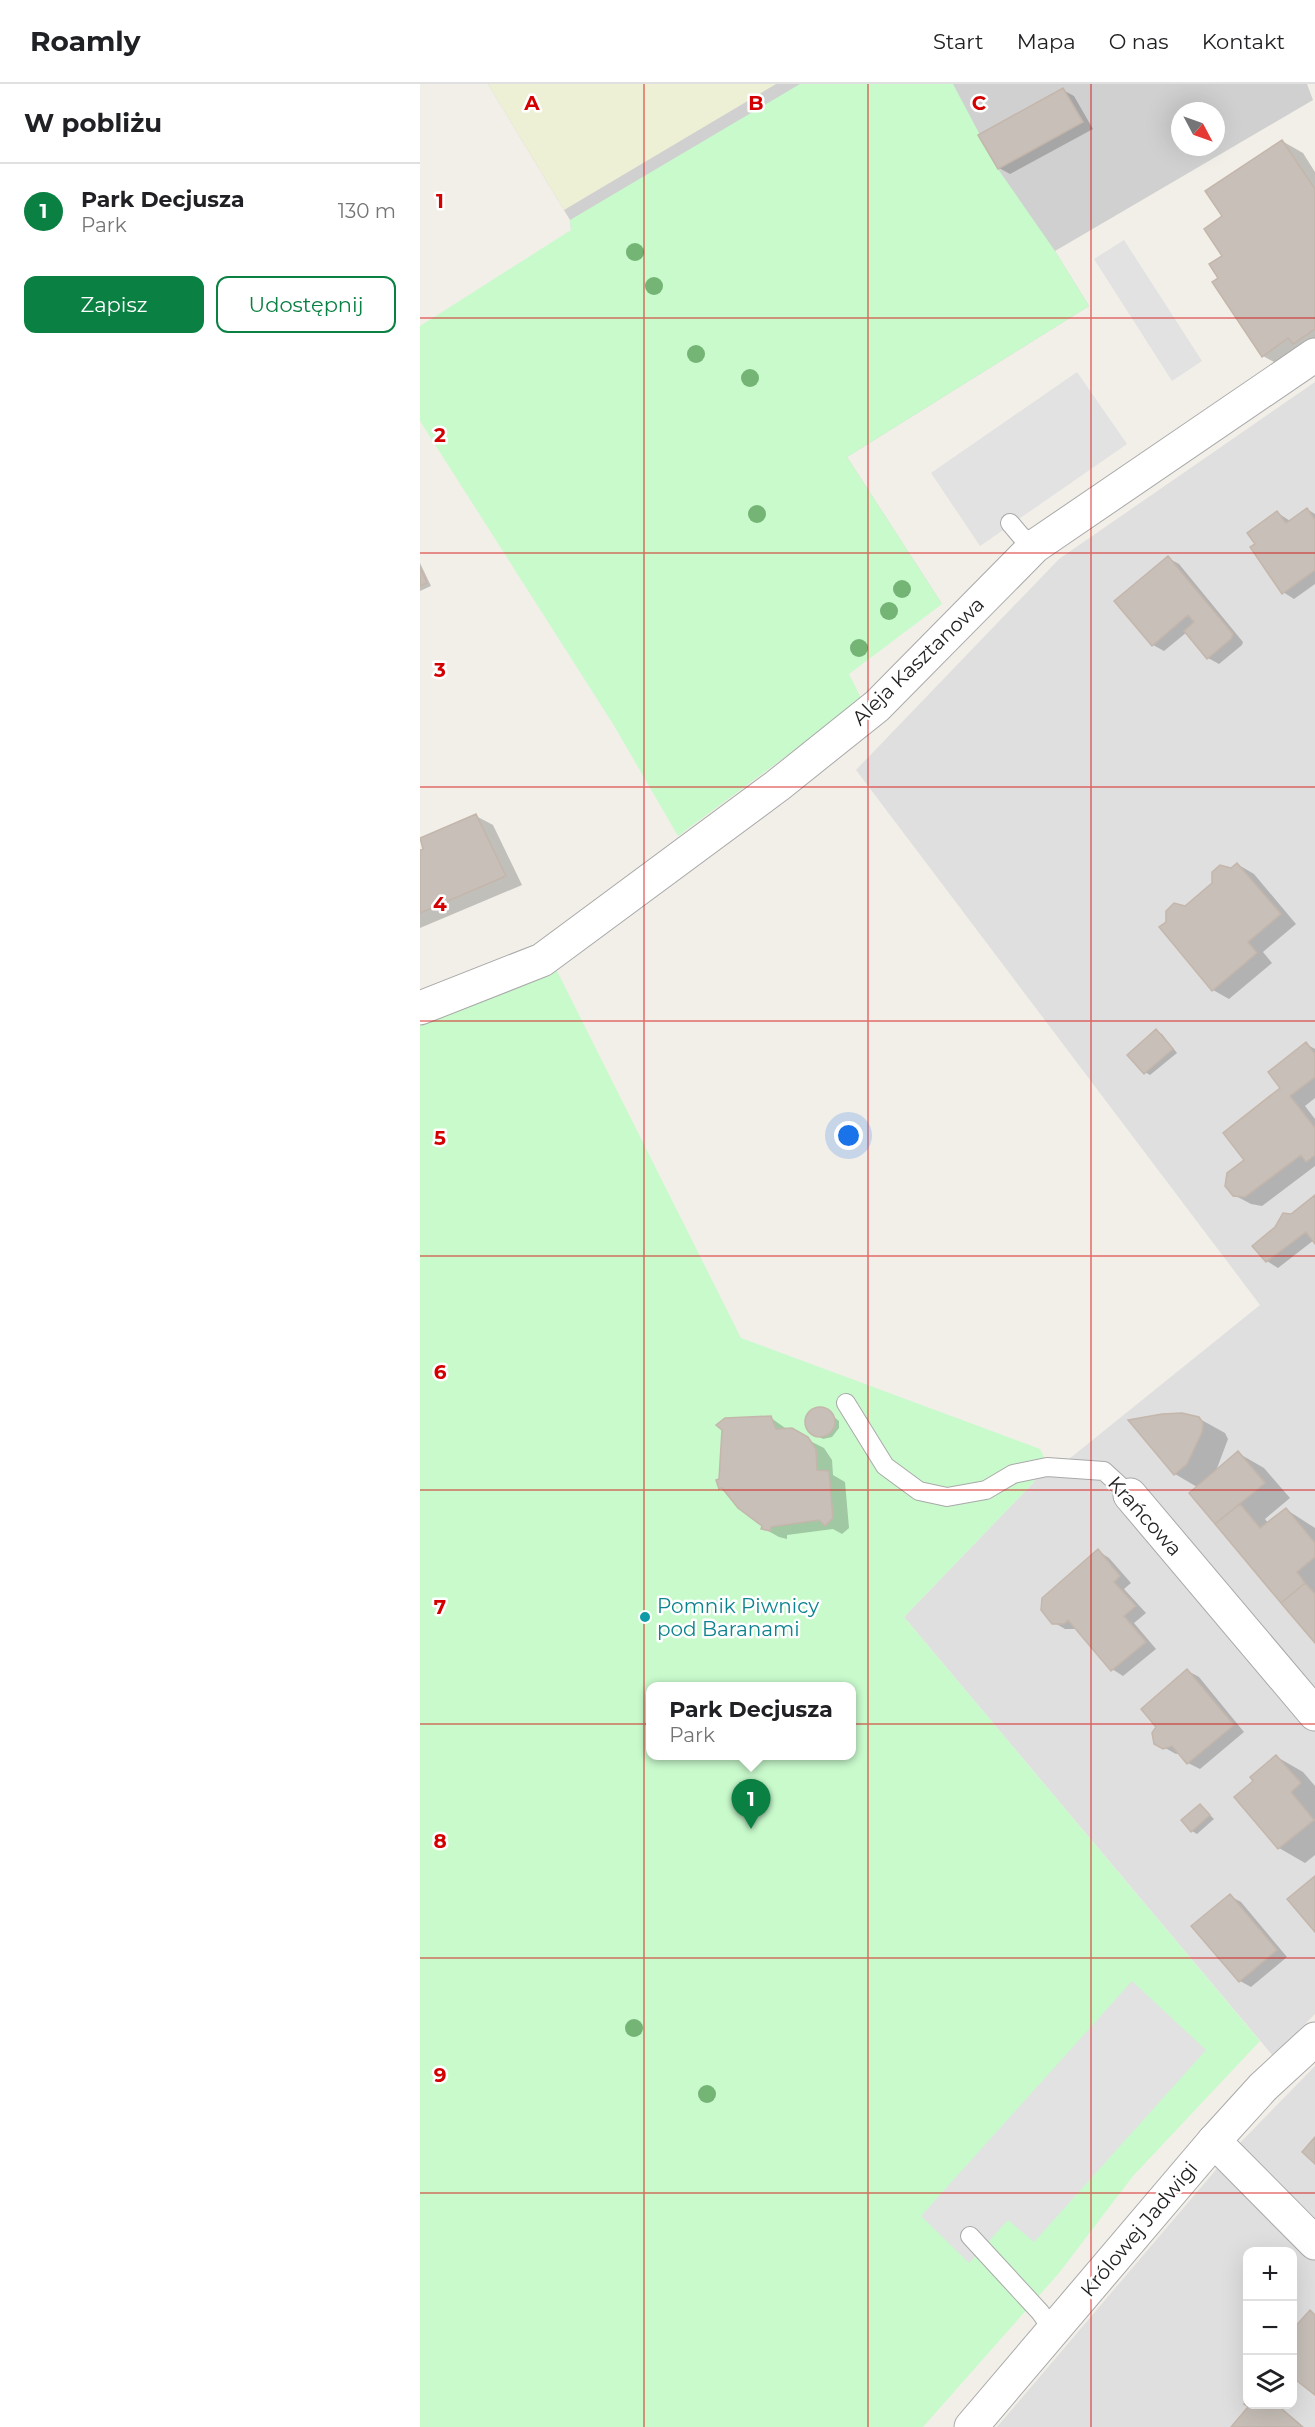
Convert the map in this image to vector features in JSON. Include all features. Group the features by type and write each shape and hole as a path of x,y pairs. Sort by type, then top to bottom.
{"street":[{"name":"Aleja Kasztanowa","path":"420,1008 542,960 777,786 877,706 1035,546 1315,355"},
{"name":"Krańcowa","path":"1130,1495 1315,1714"},
{"name":"Królowej Jadwigi","path":"971,2427 1214,2141 1263,2087 1315,2039"},
{"path":"1214,2141 1315,2243"}],"lane":[{"path":"1010,523 1021,536 1035,546"},
{"name":"Krańcowa","path":"846,1403 885,1466 919,1491 947,1497 986,1490 1013,1474 1047,1467 1104,1471 1130,1495"},
{"path":"970,2236 1040,2312 1053,2330"}],"shaded area":[{"path":"488,84 1307,84 1313,100 1225,152 1225,102 1171,102 1171,156 1217,156 1055,251 1089,306 847,457 942,604 571,230 570,220"},
{"path":"1124,240 1202,361 1172,381 1094,259"},
{"path":"1077,372 1127,444 980,546 931,473"},
{"path":"1315,382 1315,2014 1273,2056 904,1617 1033,1483 1046,1461 1069,1459 1260,1305 856,770 1059,559"},
{"path":"1132,1981 1206,2050 1034,2242 1008,2220 969,2263 921,2216"},
{"path":"1315,2066 1315,2229 1233,2150"},
{"path":"1220,2165 1315,2259 1315,2427 997,2427"}],"green space":[{"path":"488,84 776,84 564,210"},
{"path":"800,84 953,84 998,169 1055,251 1089,306 847,457 942,604 849,674 862,700 678,836 613,724 420,421 420,326 571,230 570,220"},
{"path":"553,963 741,1338 1040,1449 1046,1461 1033,1483 904,1617 1260,2041 1133,2176 1059,2273 923,2427 420,2427 420,1017"}],"building":[{"path":"1063,88 1083,122 998,169 978,135"},
{"path":"1282,140 1315,189 1315,329 1293,344 1288,338 1262,357 1212,282 1218,278 1209,264 1222,256 1204,229 1222,216 1205,191"},
{"path":"1307,508 1315,520 1315,570 1282,594 1250,547 1255,544 1247,533 1277,511 1286,523"},
{"path":"1168,556 1233,634 1231,639 1207,659 1184,631 1194,622 1188,615 1152,646 1114,601"},
{"path":"420,567 427,583 420,586"},
{"path":"476,814 506,876 420,913 420,850 423,849 420,838"},
{"path":"1237,863 1281,914 1248,942 1257,953 1212,991 1159,927 1166,922 1166,911 1174,903 1185,906 1212,883 1212,872 1220,865 1231,868"},
{"path":"1156,1029 1173,1049 1144,1074 1127,1055"},
{"path":"1306,1042 1315,1054 1315,1077 1290,1096 1315,1128 1315,1155 1306,1162 1301,1155 1245,1197 1233,1196 1225,1186 1227,1173 1244,1160 1223,1133 1280,1088 1268,1072"},
{"path":"1315,1195 1315,1244 1306,1232 1266,1262 1252,1246 1275,1227 1283,1213 1291,1214"},
{"path":"820,1407 831,1411 835,1422 831,1433 820,1437 809,1433 805,1422 809,1411"},
{"path":"1182,1413 1199,1417 1203,1423 1202,1432 1187,1464 1174,1475 1128,1420"},
{"path":"771,1416 776,1429 792,1428 808,1437 816,1449 817,1470 829,1471 833,1518 825,1526 819,1520 771,1527 771,1531 761,1529 762,1526 738,1508 722,1488 719,1489 716,1480 719,1479 722,1430 716,1425 725,1418"},
{"path":"1238,1451 1265,1483 1215,1524 1189,1493"},
{"path":"1240,1504 1260,1528 1286,1508 1315,1543 1315,1557 1297,1572 1305,1583 1281,1603 1215,1524"},
{"path":"1098,1549 1120,1576 1114,1582 1136,1606 1124,1616 1146,1642 1111,1671 1068,1620 1064,1624 1052,1624 1041,1610 1042,1598"},
{"path":"1305,1583 1315,1594 1315,1643 1281,1603"},
{"path":"1187,1669 1234,1725 1187,1764 1172,1746 1163,1749 1154,1744 1152,1733 1156,1727 1141,1709"},
{"path":"1276,1755 1301,1783 1291,1792 1314,1820 1278,1849 1234,1797 1253,1781 1250,1777"},
{"path":"1200,1804 1210,1815 1191,1832 1181,1820"},
{"path":"1315,1876 1315,1932 1287,1899"},
{"path":"1230,1894 1277,1950 1239,1982 1191,1926"},
{"path":"1315,2137 1315,2164 1302,2152"},
{"path":"1310,2310 1315,2315 1315,2395 1297,2381 1297,2324"},
{"path":"1246,2409 1282,2409 1302,2427 1231,2427"}],"place":[{"name":"Pomnik Piwnicy pod Baranami","path":"645,1617"},
{"name":"Park Decjusza","path":"751,1829"}]}
